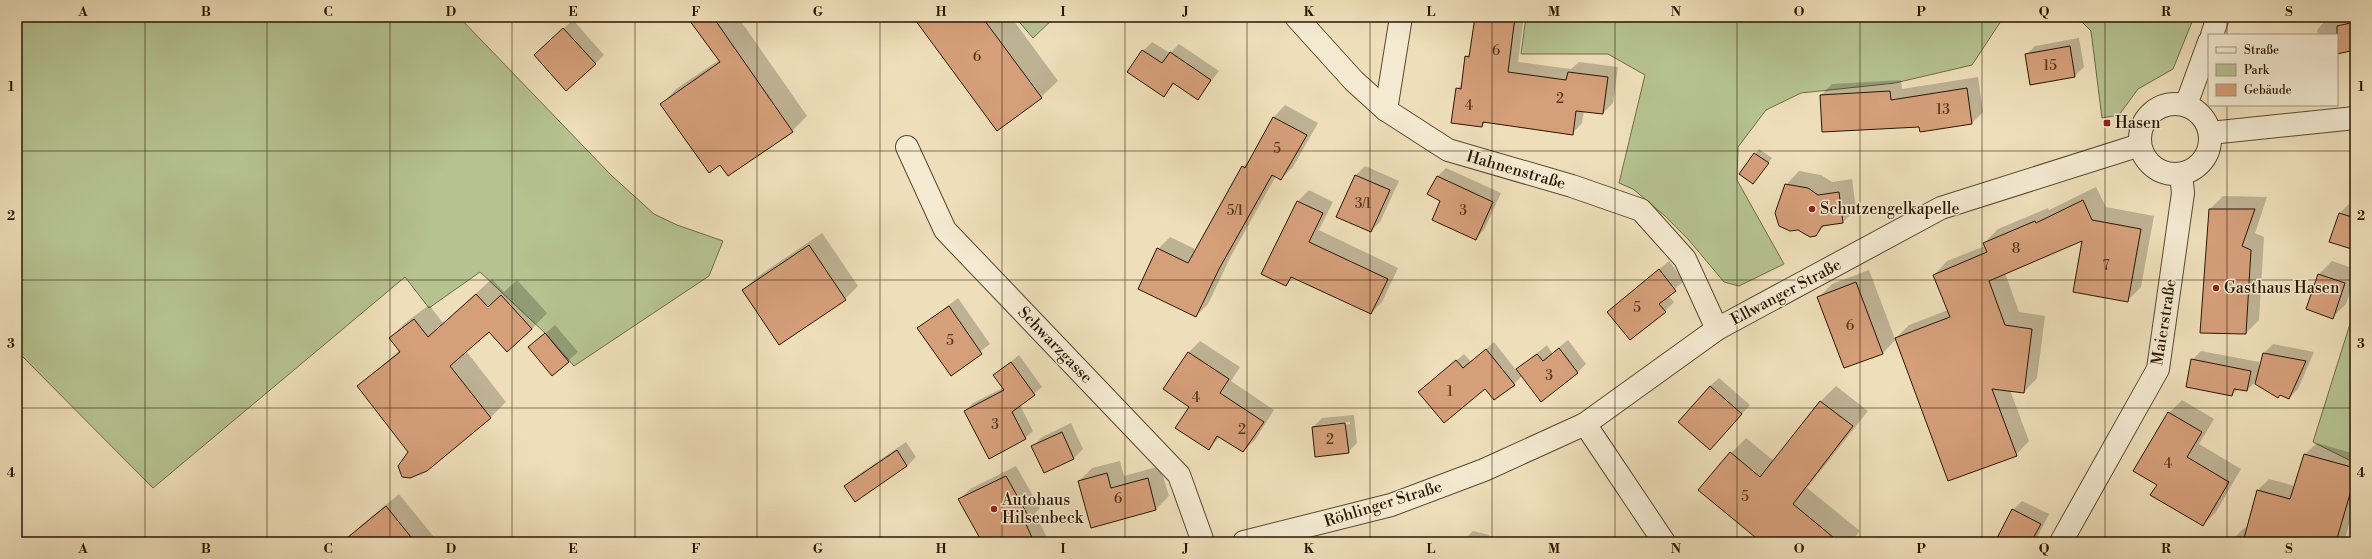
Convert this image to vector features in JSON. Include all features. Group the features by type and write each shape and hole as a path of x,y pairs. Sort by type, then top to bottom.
{"street":[{"name":"Hahnenstraße","path":"1296,17 1354,82 1386,110 1448,150 1572,186 1641,210 1685,259 1718,329"},
{"path":"1386,110 1401,17"},
{"path":"2212,34 2218,17"},
{"path":"2186,105 2208,45"},
{"path":"2172,104 2186,105 2201,116 2210,133 2210,147 2204,160 2194,169 2181,174 2167,174 2155,168 2145,158 2140,145 2141,131 2147,118 2158,108 2172,104"},
{"path":"2210,133 2340,118 2355,118"},
{"name":"Ellwanger Straße","path":"1453,483 1585,424 1718,329 1941,208 2140,145"},
{"name":"Schwarzgasse","path":"907,147 945,230 1179,475 1203,542"},
{"name":"Maierstraße","path":"2061,542 2158,369 2183,193 2181,174"},
{"path":"1585,424 1664,542"},
{"name":"Röhlinger Straße","path":"1244,542 1391,505 1453,483"}],"green space":[{"path":"17,17 459,17 611,175 654,214 677,225 723,241 709,276 574,366 545,333 480,272 429,308 405,277 153,488 17,351"},
{"path":"1015,17 1055,17 1033,38"},
{"path":"1526,17 2051,17 2001,21 1972,65 1895,83 1801,93 1766,110 1738,147 1737,180 1784,264 1739,286 1724,282 1688,239 1665,216 1633,189 1619,183 1645,75 1608,54 1521,54"},
{"path":"2077,17 2194,17 2173,69 2138,89 2119,115 2102,118 2091,31"},
{"path":"2355,308 2355,463 2313,442"}],"building":[{"path":"687,17 713,17 793,132 728,176 720,165 709,173 660,104 720,62"},
{"path":"913,17 982,17 1042,98 997,131"},
{"path":"1475,17 1515,17 1508,72 1566,80 1568,72 1608,77 1603,114 1576,111 1573,135 1483,122 1482,127 1451,123 1456,88 1461,89 1465,56 1469,57"},
{"path":"2355,22 2355,50 2338,54 2337,26"},
{"path":"563,28 596,64 566,91 534,55"},
{"path":"2070,46 2075,77 2030,85 2025,54"},
{"path":"1142,50 1162,63 1170,52 1211,80 1198,100 1173,83 1164,97 1127,72"},
{"path":"1967,88 1972,124 1920,132 1919,127 1822,132 1820,95 1890,91 1891,100"},
{"path":"1273,117 1307,135 1281,180 1272,175 1219,269 1196,317 1138,289 1157,248 1188,263 1242,166 1245,168"},
{"path":"1754,153 1769,163 1753,184 1739,174"},
{"path":"1355,175 1390,190 1371,232 1336,217"},
{"path":"1437,176 1493,202 1476,240 1432,220 1440,201 1427,194"},
{"name":"Schutzengelkapelle","path":"1785,184 1808,188 1818,195 1839,192 1843,223 1822,226 1816,236 1810,237 1798,230 1790,231 1779,226 1775,213"},
{"path":"2083,200 2092,220 2141,229 2128,302 2073,292 2082,241 1989,281 2005,325 2032,329 2024,393 1992,389 2017,456 1948,481 1895,338 1950,317 1933,275 1987,252 1983,243 2035,221 2036,223"},
{"path":"1297,201 1323,213 1309,242 1388,279 1371,314 1291,277 1286,286 1261,274"},
{"name":"Gasthaus Hasen","path":"2209,209 2255,209 2242,246 2251,250 2246,334 2200,333"},
{"path":"2339,213 2355,218 2355,250 2329,242"},
{"path":"809,245 846,300 779,345 742,290"},
{"path":"1659,269 1676,291 1659,304 1666,312 1630,340 1607,312"},
{"path":"2318,274 2345,283 2333,319 2306,309"},
{"path":"1856,282 1883,354 1844,368 1817,297"},
{"path":"476,294 488,307 501,295 532,329 507,352 489,332 450,366 491,418 427,471 410,478 402,477 398,466 408,452 357,386 400,352 389,338 414,319 428,337"},
{"path":"949,306 982,354 951,376 917,328"},
{"path":"545,333 569,362 552,376 528,347"},
{"path":"1559,348 1578,373 1541,402 1516,369 1537,354 1543,361"},
{"path":"1486,349 1515,385 1494,400 1485,389 1444,423 1418,392 1456,360 1463,368"},
{"path":"1188,352 1229,379 1220,393 1264,422 1243,452 1217,436 1209,450 1175,428 1189,407 1163,389"},
{"path":"2263,353 2306,361 2289,399 2280,395 2278,398 2255,384"},
{"path":"2191,359 2251,371 2247,391 2234,389 2232,396 2186,387"},
{"path":"1011,362 1035,395 1012,412 1026,439 989,459 964,411 1004,390 993,375"},
{"path":"1710,386 1742,414 1710,450 1678,422"},
{"path":"1820,401 1853,426 1793,504 1839,542 1761,542 1698,490 1730,452 1760,477"},
{"path":"2168,412 2202,432 2187,457 2229,482 2203,526 2150,495 2157,485 2133,471"},
{"path":"1345,423 1349,453 1315,457 1312,427"},
{"path":"1062,432 1074,459 1044,473 1031,446"},
{"path":"897,450 907,466 855,502 844,486"},
{"path":"2304,454 2355,468 2355,477 2336,542 2243,542 2257,490 2290,499"},
{"path":"1107,473 1111,488 1148,478 1156,510 1091,528 1078,481"},
{"name":"Autohaus Hilsenbeck","path":"1006,476 1030,519 1025,522 1034,542 982,542 958,499"},
{"path":"386,506 415,542 342,542"},
{"path":"2012,509 2041,524 2031,542 1995,542"}],"place":[{"name":"Hasen","path":"2107,123"},
{"name":"Schutzengelkapelle","path":"1812,209"},
{"name":"Gasthaus Hasen","path":"2216,288"},
{"name":"Autohaus Hilsenbeck","path":"994,509"}]}
